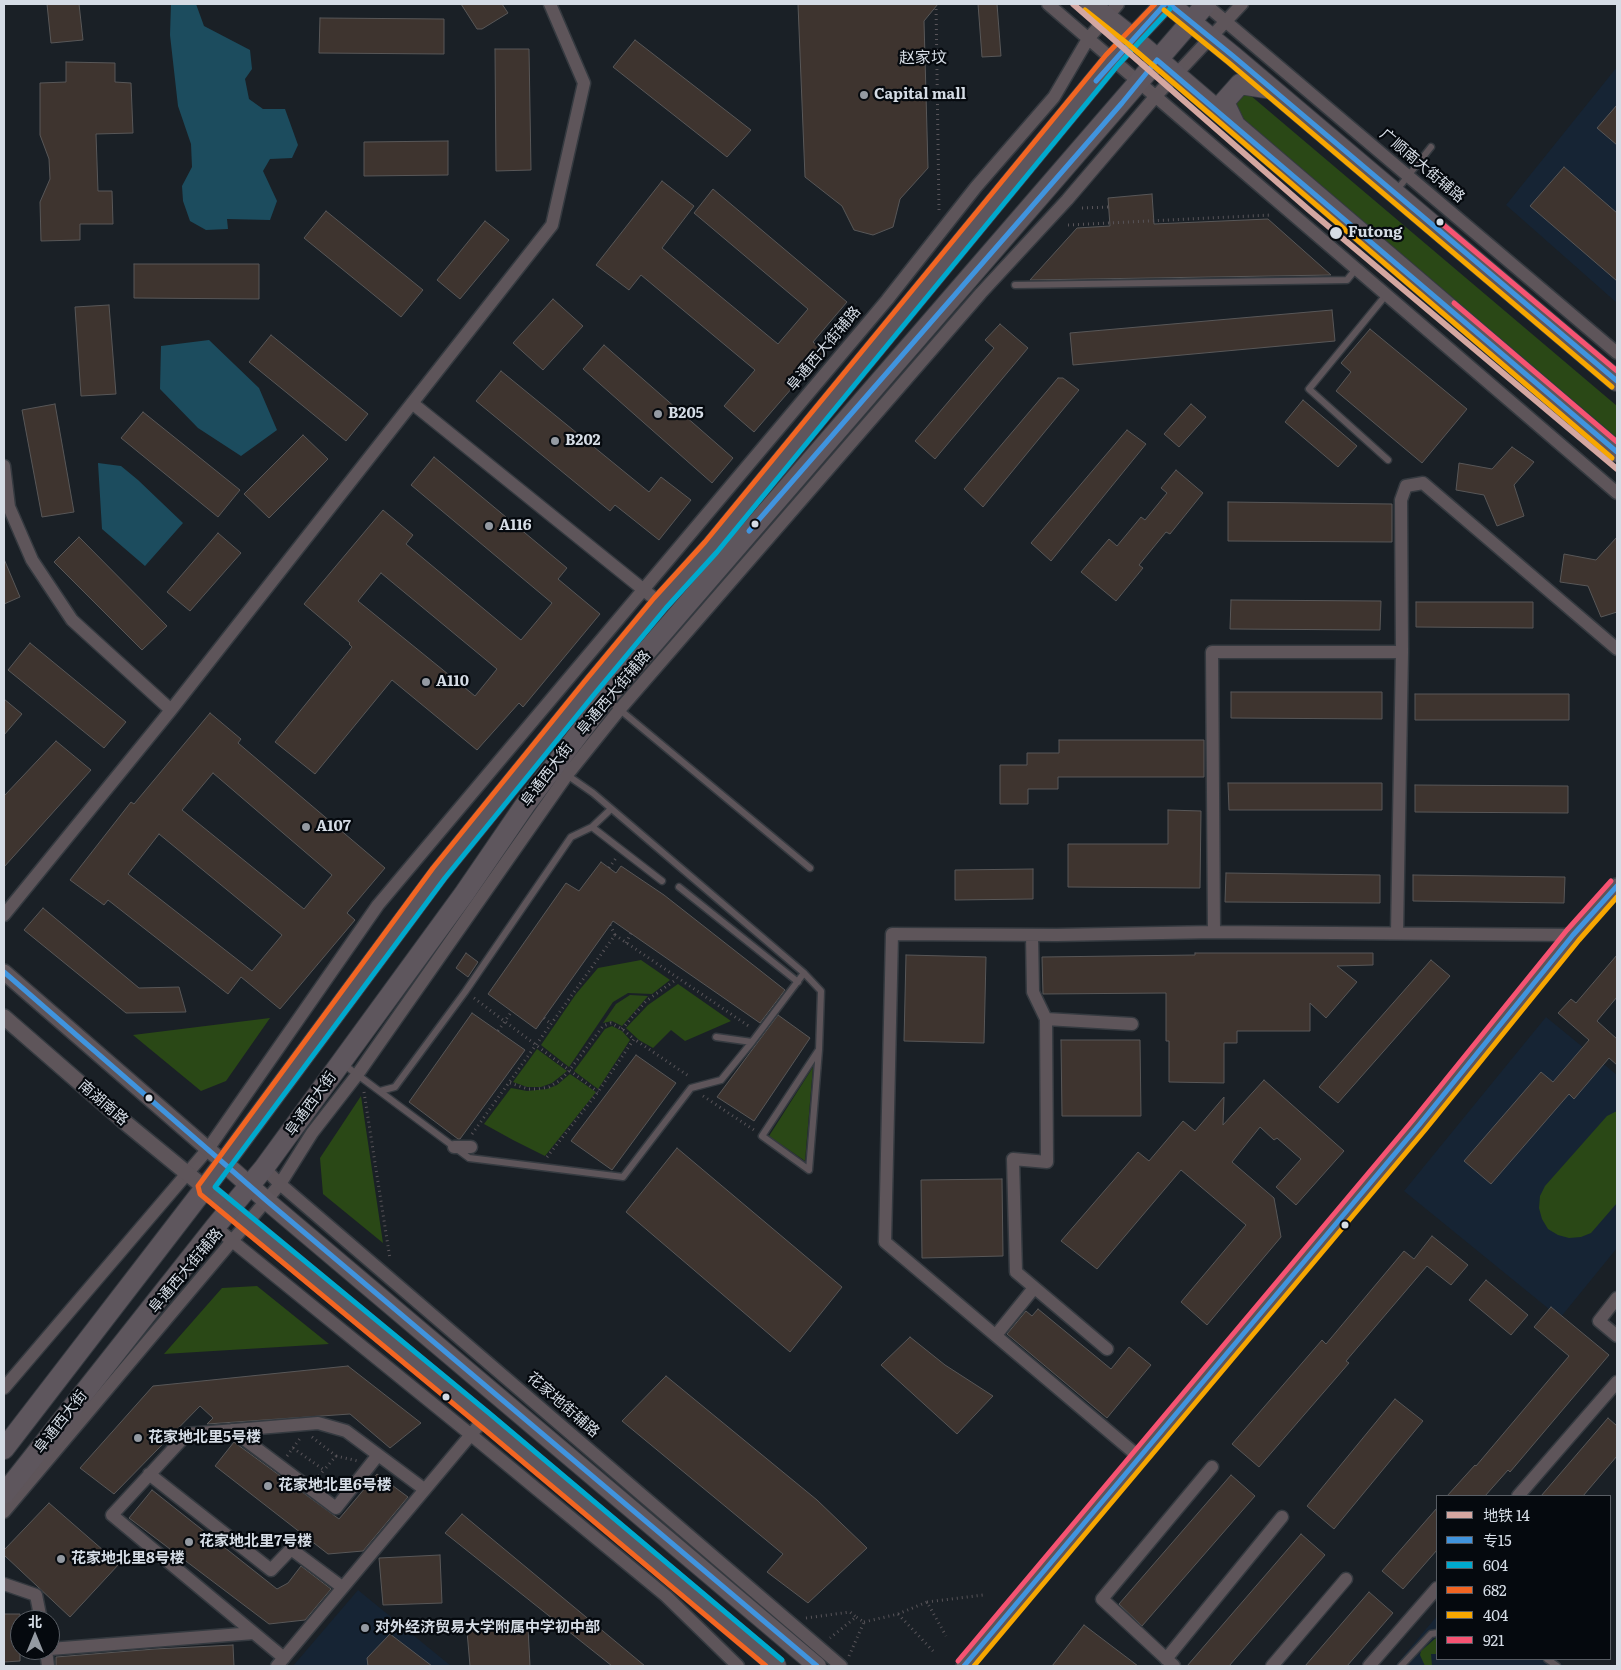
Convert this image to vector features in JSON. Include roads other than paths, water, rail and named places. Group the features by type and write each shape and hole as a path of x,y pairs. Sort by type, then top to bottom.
{"main road":[{"path":"1090,4 1112,10 1133,38 1156,60 1617,452"},
{"path":"1167,4 1272,89 1617,381"},
{"name":"阜通西大街","path":"4,1494 230,1208 264,1168 464,894 525,805 606,698 660,604 711,548 1112,60 1167,4"},
{"name":"阜通西大街","path":"4,1449 224,1163 438,873 606,698 1206,4"},
{"path":"1237,129 1224,102 1240,84 1272,89"},
{"path":"224,1163 817,1666"},
{"path":"205,1188 484,1419 777,1666"}],"street":[{"path":"4,916 171,710 552,225 584,83 550,4"},
{"path":"1048,4 1617,493"},
{"name":"广顺南大街辅路","path":"1206,4 1617,353"},
{"name":"阜通西大街辅路","path":"4,1512 267,1201 280,1184 312,1132 360,1080 567,775 606,698 1067,200 1155,97 1242,4"},
{"name":"阜通西大街辅路","path":"4,1388 208,1149 378,905 887,300 976,187 1054,97 1088,39 1112,10"},
{"path":"412,403 660,604"},
{"path":"4,466 9,507 28,551 72,620 171,710"},
{"path":"1397,933 1402,652 1401,500 1406,486 1423,482 1617,649"},
{"path":"1214,932 1212,652 1402,652"},
{"path":"964,1666 1419,1125 1573,935 1617,886"},
{"path":"1139,1457 885,1242 892,934 1032,935 1214,932 1573,935"},
{"path":"1032,935 1033,992 1046,1019 1047,1162 1013,1159 1016,1272 1107,1349"},
{"path":"4,972 224,1163"},
{"name":"南湖南路","path":"4,1016 127,1124 205,1188"},
{"path":"1046,1019 1132,1024"},
{"name":"花家地街辅路","path":"264,1168 280,1184 845,1661"},
{"path":"215,1227 666,1596 738,1666"},
{"path":"996,1335 1034,1288"},
{"path":"1617,1298 1599,1321 1617,1336"},
{"path":"1519,1495 1617,1382"},
{"path":"424,1489 375,1460 346,1431 318,1422 188,1434 112,1515 254,1633 280,1662 484,1419"},
{"path":"232,1430 336,1508 375,1460"},
{"path":"1212,1468 1102,1599 1170,1662 1282,1517"},
{"path":"149,1474 271,1570 292,1549 342,1587"},
{"path":"1272,1666 1346,1579"},
{"path":"4,1584 36,1595 39,1610"},
{"path":"1369,1666 1436,1589"},
{"path":"60,1648 254,1633"}],"lane":[{"path":"1394,193 1431,146"},
{"path":"1015,286 1347,280 1356,269"},
{"path":"1386,295 1308,389 1388,460"},
{"path":"606,698 810,868"},
{"path":"567,775 593,793 804,973 821,991 819,1050 809,1170 762,1136 819,1050"},
{"path":"380,1091 395,1087 465,992 571,837 592,827 611,809"},
{"path":"592,827 662,881"},
{"path":"679,887 798,982"},
{"path":"341,1063 360,1080 380,1091 462,1148 470,1158 623,1177 691,1088 721,1080 804,973"},
{"path":"716,1037 752,1042"},
{"path":"1401,1666 1431,1634 1436,1633"}],"metro line":[{"name":"14","path":"1073,4 1309,210 1617,469"}],"place":[{"name":"Capital mall","path":"864,95"},
{"name":"Futong","path":"1336,233"},
{"name":"B205","path":"658,414"},
{"name":"B202","path":"555,441"},
{"name":"A116","path":"489,526"},
{"name":"A110","path":"426,682"},
{"name":"A107","path":"306,827"},
{"name":"花家地北里5号楼","path":"138,1438"},
{"name":"花家地北里6号楼","path":"268,1486"},
{"name":"花家地北里7号楼","path":"189,1542"},
{"name":"花家地北里8号楼","path":"61,1559"},
{"name":"对外经济贸易大学附属中学初中部","path":"365,1628"}],"district":[{"name":"赵家坟","path":"923,58"}]}
